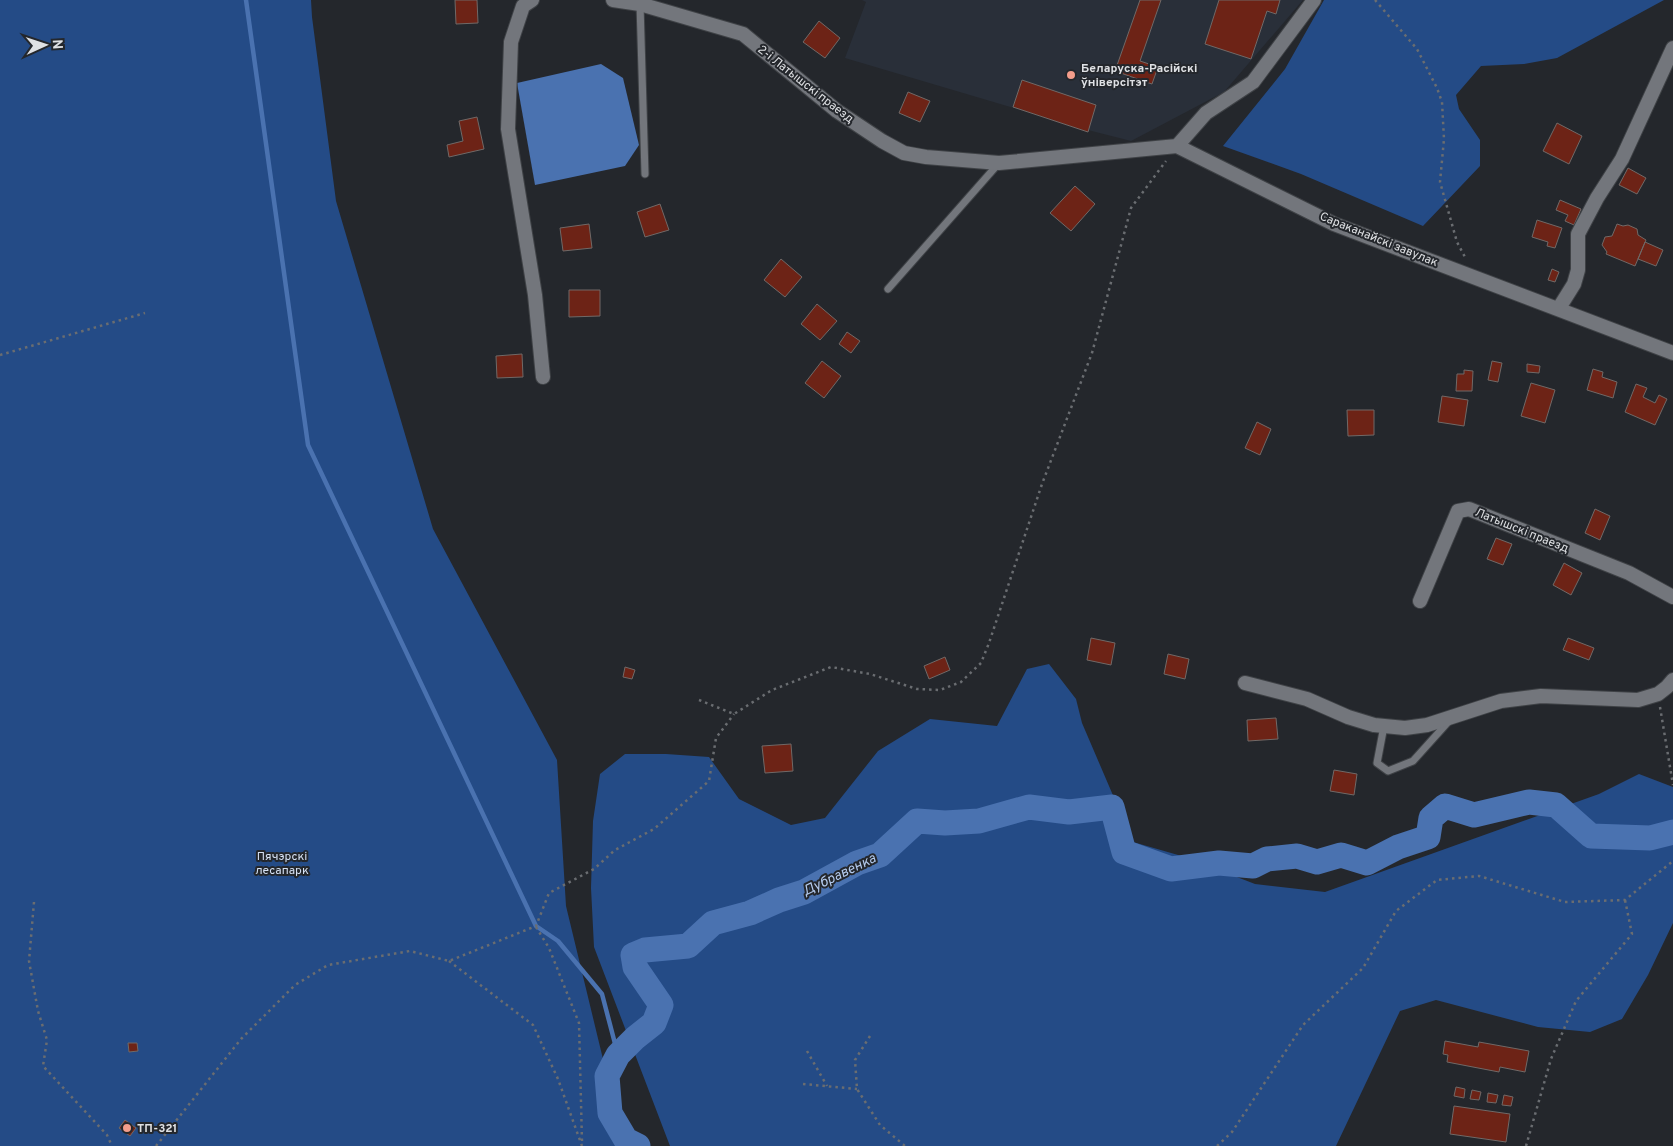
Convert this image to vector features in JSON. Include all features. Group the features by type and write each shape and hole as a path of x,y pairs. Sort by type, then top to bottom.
{"street":[{"name":"2-і Латышскі праезд","path":"613,0 633,2 743,34 837,111 882,141 904,153 926,157 999,163 1177,146"},
{"path":"1177,146 1206,113 1253,82 1314,0"},
{"path":"527,3 511,42 508,129 535,296 543,377"},
{"path":"1559,308 1574,284 1578,270 1578,234 1597,198 1622,159 1673,48"},
{"name":"Сараканайскі завулак","path":"1177,146 1334,224 1559,308 1673,353"},
{"name":"Латышскі праезд","path":"1420,601 1458,511 1469,509 1629,573 1673,597"},
{"path":"1245,683 1307,699 1348,717 1374,725 1405,728 1427,725 1501,701 1541,696 1638,700 1658,694 1673,680"}],"lane":[{"path":"633,2 645,174"},
{"path":"888,289 999,163"},
{"path":"1384,726 1377,763 1388,771 1413,761 1453,716"}],"path":[{"path":"1375,0 1417,49 1440,95 1444,139 1440,182 1457,242 1474,276"},
{"path":"449,961 536,926 549,893 594,869 616,850 654,829 709,781 716,738 734,714 772,690 830,667 870,674 916,689 940,690 961,682 981,663 1042,484 1092,353 1131,208 1177,146"},
{"path":"0,355 145,313"},
{"path":"1658,694 1673,785"},
{"path":"699,700 734,714"},
{"path":"1218,1146 1232,1132 1303,1025 1363,968 1396,911 1437,880 1479,876 1565,902 1625,900 1673,861"},
{"path":"1526,1146 1551,1059 1576,1001 1632,934 1625,900"},
{"path":"34,902 29,961 38,1011 47,1040 43,1066 107,1135 112,1146"},
{"path":"536,926 549,948 579,1023 582,1146"},
{"path":"156,1146 241,1039 295,985 328,965 410,951 449,961 533,1024 558,1079 582,1146"},
{"path":"870,1036 855,1060 857,1089 880,1125 905,1146"},
{"path":"807,1051 827,1086"},
{"path":"803,1084 857,1089"}],"shaded area":[{"name":"Беларуска-Расійскі ўніверсітэт","path":"862,0 1303,0 1224,92 1131,141 845,58 866,2"},
{"path":"601,64 623,78 639,145 625,166 535,185 517,83"}],"green space":[{"name":"Пячэрскі лесапарк","path":"0,0 311,0 336,201 433,529 557,760 566,906 624,1146 0,1146"},
{"path":"1324,0 1664,0 1557,58 1524,64 1481,66 1456,95 1459,109 1480,140 1480,166 1423,226 1301,174 1223,146 1285,69"},
{"path":"1049,664 1076,699 1082,723 1133,842 1185,857 1255,884 1325,892 1599,794 1639,774 1673,787 1673,923 1648,975 1622,1019 1590,1032 1538,1027 1436,1000 1400,1011 1336,1146 670,1146 594,947 591,888 593,821 600,774 625,754 709,757 739,799 791,825 825,818 878,751 930,719 997,726 1027,669"}],"building":[{"path":"455,0 477,0 478,23 456,24"},
{"path":"1140,0 1161,0 1140,61 1158,67 1152,84 1115,71"},
{"path":"1219,0 1280,0 1276,14 1267,11 1251,59 1205,44"},
{"path":"819,21 840,38 825,58 803,42"},
{"path":"1022,80 1096,105 1088,132 1013,107"},
{"path":"908,92 930,101 920,122 899,113"},
{"path":"477,117 484,149 449,157 447,145 463,141 459,121"},
{"path":"1557,123 1582,136 1569,164 1543,151"},
{"path":"1628,168 1646,178 1637,194 1619,185"},
{"path":"1075,186 1095,204 1071,231 1050,213"},
{"path":"1560,200 1581,209 1574,225 1565,221 1568,215 1556,210"},
{"path":"660,204 669,230 645,237 637,212"},
{"path":"1537,220 1562,228 1555,248 1547,246 1548,242 1532,237"},
{"path":"589,224 592,248 563,251 560,228"},
{"path":"1617,224 1628,225 1637,229 1638,235 1646,240 1635,266 1606,254 1607,252 1602,245 1605,237 1612,236"},
{"path":"1645,242 1663,250 1656,266 1638,259"},
{"path":"781,259 802,277 785,297 764,280"},
{"path":"1552,269 1559,272 1555,282 1548,280"},
{"path":"569,290 600,290 600,316 569,317"},
{"path":"817,304 837,321 820,340 801,324"},
{"path":"847,332 860,341 851,353 839,344"},
{"path":"522,354 523,377 497,378 496,356"},
{"path":"822,361 841,376 824,398 805,383"},
{"path":"1492,361 1502,363 1498,382 1488,380"},
{"path":"1527,364 1540,366 1539,373 1527,372"},
{"path":"1593,369 1603,372 1602,377 1617,382 1613,398 1587,390"},
{"path":"1464,370 1473,371 1472,391 1456,391 1457,374 1464,374"},
{"path":"1531,383 1555,390 1545,423 1521,416"},
{"path":"1636,384 1647,388 1643,397 1655,403 1659,395 1667,399 1655,425 1625,412"},
{"path":"1442,396 1468,400 1464,426 1438,422"},
{"path":"1347,410 1374,410 1374,435 1348,436"},
{"path":"1257,422 1271,429 1260,455 1245,448"},
{"path":"1595,509 1610,516 1600,540 1585,533"},
{"path":"1496,538 1512,544 1503,565 1487,559"},
{"path":"1564,563 1582,573 1571,595 1553,585"},
{"path":"1091,638 1115,643 1111,665 1087,660"},
{"path":"1568,638 1594,648 1589,660 1563,650"},
{"path":"1168,654 1189,659 1185,679 1164,674"},
{"path":"945,657 950,670 929,679 924,666"},
{"path":"625,667 635,670 632,679 623,677"},
{"path":"1276,718 1278,739 1248,741 1247,720"},
{"path":"791,744 793,771 765,773 762,746"},
{"path":"1334,770 1357,774 1354,795 1330,791"},
{"path":"1445,1041 1478,1047 1479,1042 1529,1051 1525,1072 1500,1067 1499,1072 1447,1062 1448,1055 1443,1054"},
{"path":"128,1043 137,1043 138,1051 129,1052"},
{"path":"1456,1087 1465,1089 1464,1098 1454,1096"},
{"path":"1472,1090 1481,1092 1479,1100 1470,1099"},
{"path":"1488,1093 1498,1095 1496,1103 1487,1102"},
{"path":"1504,1095 1513,1097 1511,1106 1502,1105"},
{"path":"1454,1106 1510,1114 1506,1142 1450,1134"},
{"name":"ТП-321","path":"125,1120 136,1128 130,1136 119,1128"}],"waterway":[{"path":"246,0 308,445 536,926 558,941 602,994 618,1055"},
{"name":"Дубравенка","path":"638,1146 626,1140 610,1113 607,1076 618,1055 654,1023 661,1005 635,967 633,955 645,950 688,946 713,923 750,913 779,900 804,892 857,863 880,855 917,821 945,823 979,821 1029,807 1069,812 1112,807 1124,852 1171,869 1219,863 1253,866 1267,859 1297,856 1317,862 1341,855 1367,863 1398,847 1428,837 1431,818 1445,806 1474,815 1529,802 1556,805 1591,836 1650,838 1673,832"}],"place":[{"name":"Беларуска-Расійскі ўніверсітэт","path":"1071,75"},
{"name":"ТП-321","path":"127,1128"}]}
